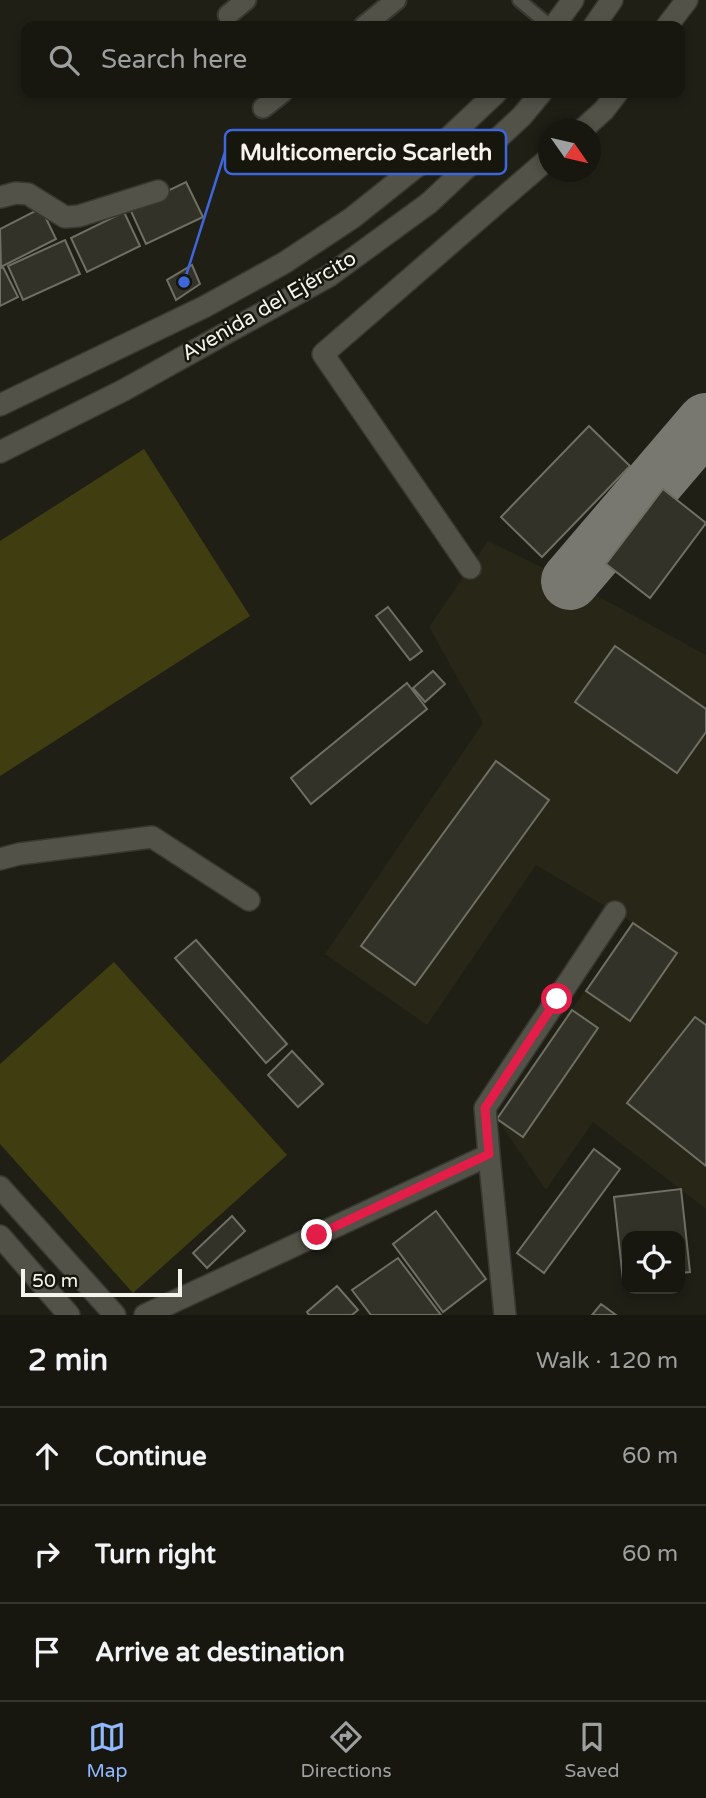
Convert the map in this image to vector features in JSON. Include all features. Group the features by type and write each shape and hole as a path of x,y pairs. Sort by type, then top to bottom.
{"street":[{"path":"228,15 246,0"},
{"path":"370,21 396,0"},
{"path":"556,21 573,0"},
{"path":"597,21 612,0"},
{"path":"671,21 687,0"},
{"path":"263,108 276,98"},
{"name":"Avenida del Ejército","path":"0,405 204,307 284,263 352,218 405,176 491,98"},
{"name":"Avenida del Ejército","path":"0,452 124,390 329,276 429,203 522,116 537,98"},
{"path":"594,119 613,98"},
{"path":"470,568 323,354 538,168"},
{"path":"0,197 16,193 28,194 65,217 79,216 158,191"},
{"path":"0,859 152,837 249,900"},
{"path":"505,1315 485,1108 615,912"},
{"path":"145,1315 489,1154"},
{"path":"0,1187 115,1315"},
{"path":"0,1236 69,1315"}],"lane":[{"path":"519,0 546,21"}],"shaded area":[{"path":"144,449 250,616 0,776 0,541"},
{"path":"488,541 570,581 706,655 706,1209 593,1122 546,1190 497,1119 632,922 536,865 427,1025 325,954 483,723 429,627"},
{"path":"114,962 287,1155 133,1293 0,1144 0,1064"}],"building":[{"path":"186,182 203,217 146,244 130,209"},
{"path":"41,208 56,239 1,267 0,229"},
{"path":"124,212 140,246 87,272 71,238"},
{"path":"65,240 80,274 23,300 8,266"},
{"path":"192,265 200,284 176,300 167,280"},
{"path":"3,267 18,297 0,306 0,269"},
{"path":"589,426 630,466 542,557 501,517"},
{"path":"663,489 706,523 650,598 606,564"},
{"path":"388,607 422,651 410,660 376,616"},
{"path":"615,646 706,709 706,732 677,773 575,702"},
{"path":"433,671 445,684 425,702 413,688"},
{"path":"407,683 427,709 311,804 291,778"},
{"path":"496,761 549,800 415,985 361,946"},
{"path":"633,923 677,953 630,1021 586,991"},
{"path":"196,940 287,1044 266,1063 175,958"},
{"path":"572,1010 598,1028 523,1137 497,1119"},
{"path":"695,1017 706,1025 706,1166 627,1103"},
{"path":"292,1051 323,1084 298,1107 268,1075"},
{"path":"594,1149 620,1169 544,1273 517,1253"},
{"path":"681,1189 690,1272 685,1272 685,1231 622,1231 622,1271 614,1197"},
{"path":"436,1211 486,1279 443,1312 393,1244"},
{"path":"232,1216 245,1231 207,1268 193,1253"},
{"path":"398,1258 441,1315 371,1315 352,1290"},
{"path":"337,1286 358,1310 352,1315 309,1315 307,1312"},
{"path":"601,1304 616,1315 592,1315"}],"taxiway":[{"path":"570,581 706,422"}],"place":[{"name":"Multicomercio Scarleth","path":"184,282"}],"route":[{"path":"317,1235 489,1154 485,1108 557,999"}]}
